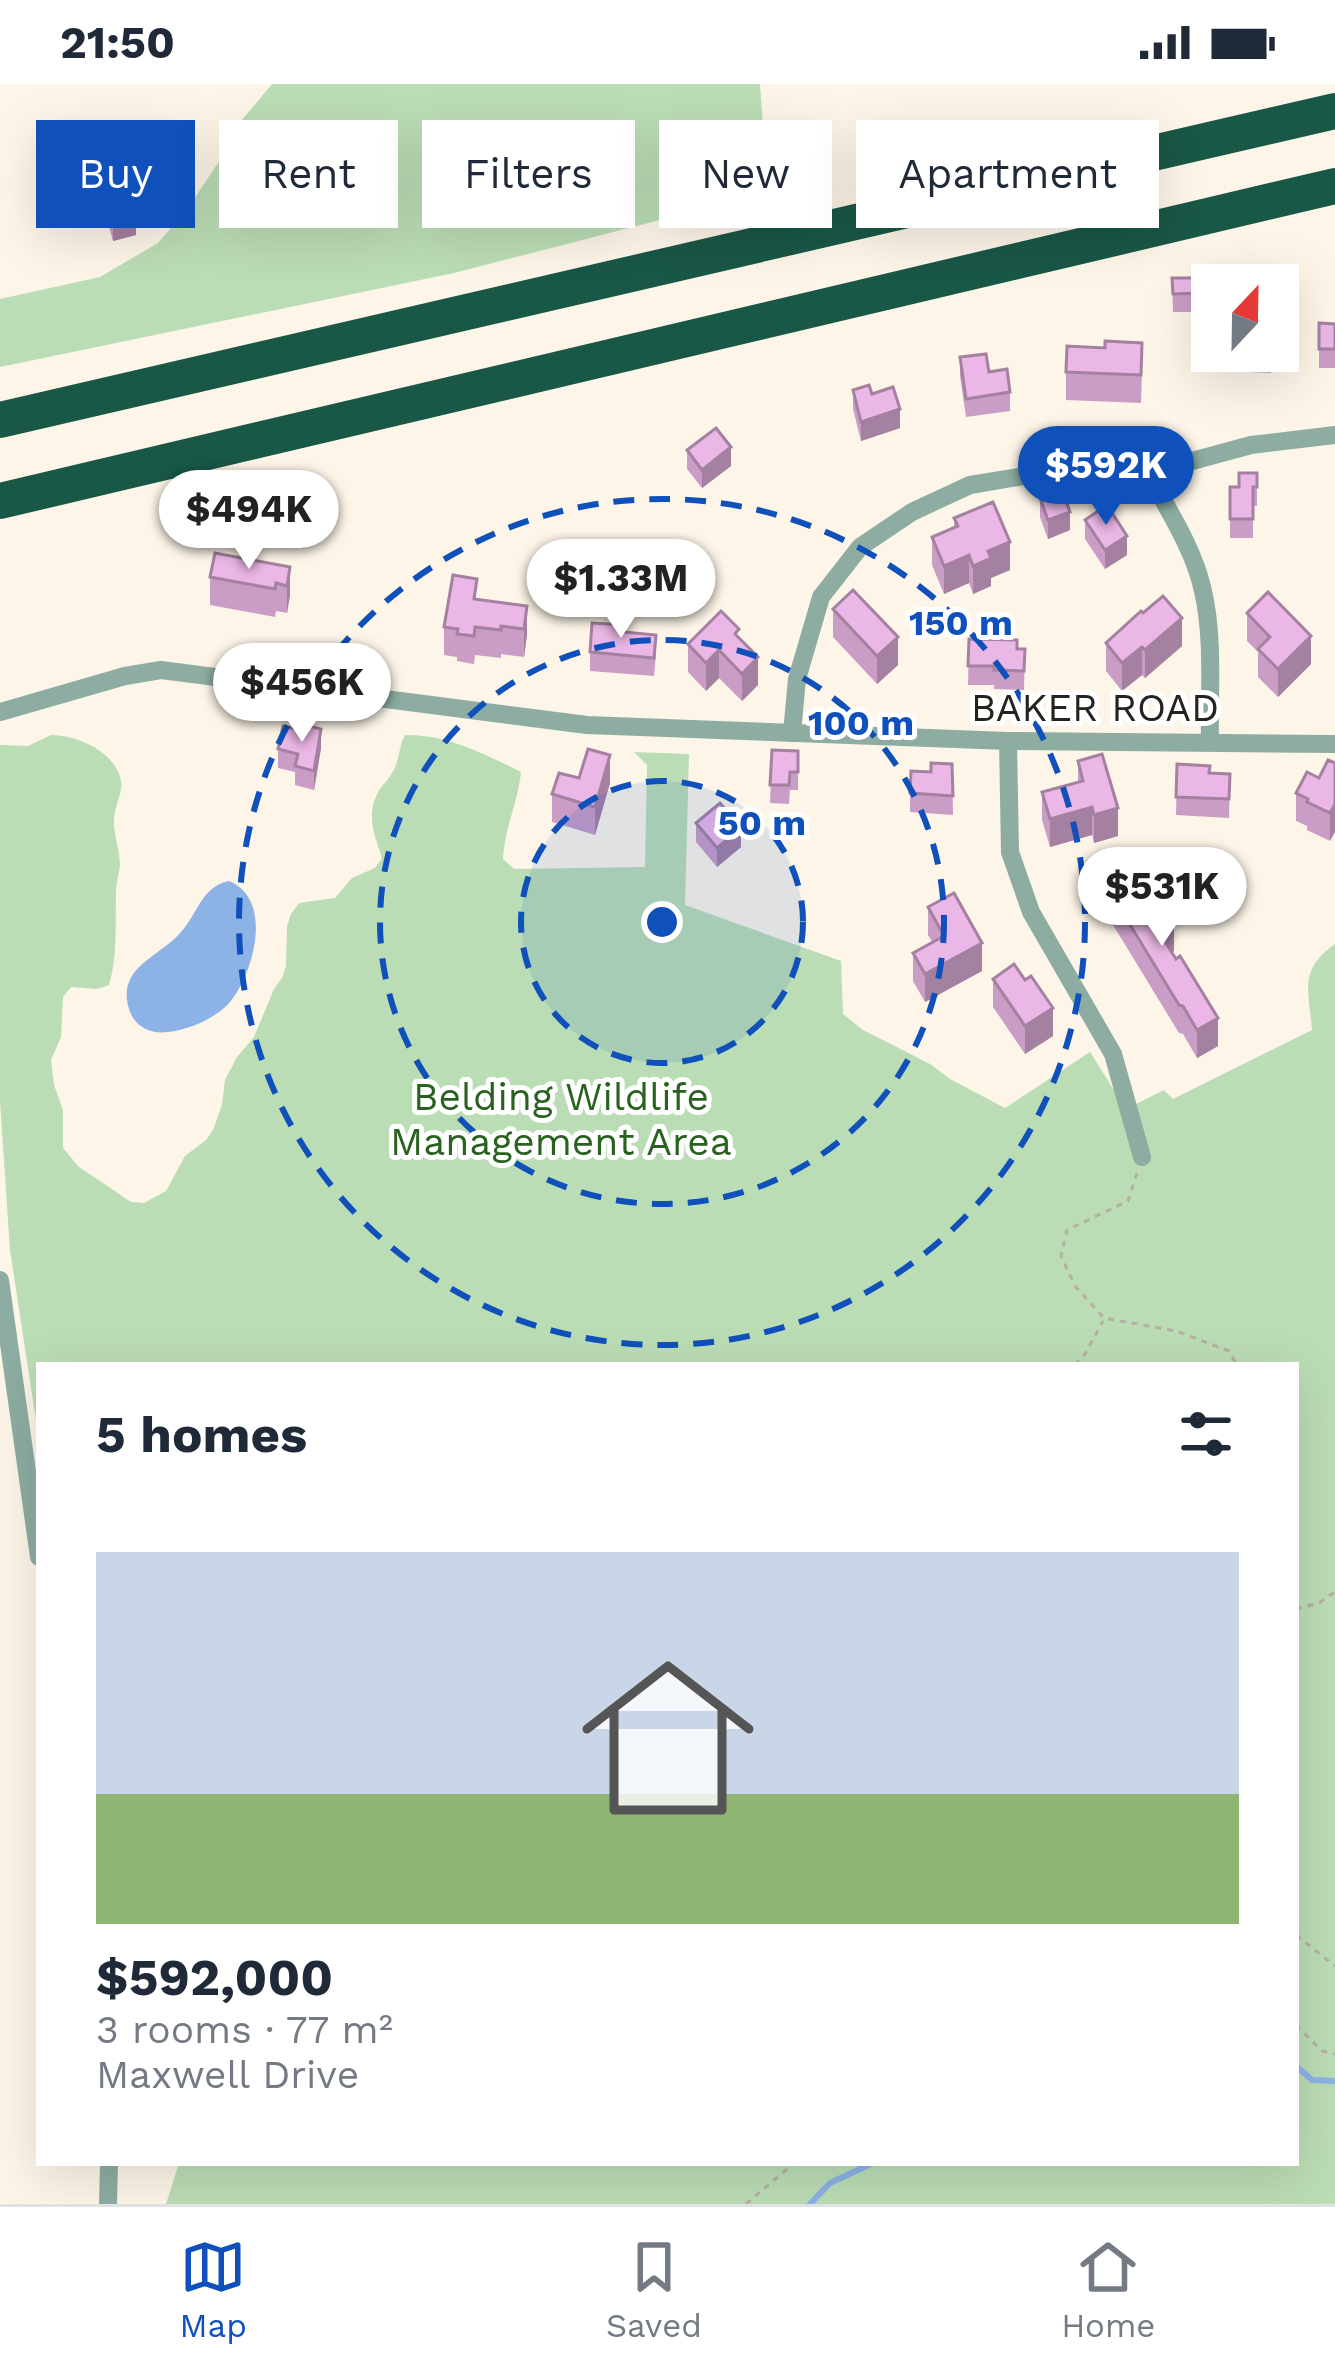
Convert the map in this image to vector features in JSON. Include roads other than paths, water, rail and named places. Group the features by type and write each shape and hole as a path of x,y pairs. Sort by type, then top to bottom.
{"highway":[{"path":"0,420 1335,111"},
{"path":"0,501 1335,186"}],"street":[{"path":"792,733 797,679 821,597 860,547 912,512 970,485 1042,473 1148,473 1251,445 1335,435"},
{"path":"1148,473 1188,548 1203,589 1210,740"},
{"name":"BAKER ROAD","path":"0,712 161,670 587,725 1008,741 1335,744"},
{"path":"1008,741 1010,852 1031,912 1114,1054 1142,1157"},
{"path":"0,1280 36,1536"},
{"path":"108,2204 109,2166"}],"water":[{"path":"229,881 252,903 255,920 252,956 239,989 223,1009 196,1025 164,1032 142,1027 131,1014 127,995 134,973 181,932 212,889"}],"waterway":[{"path":"1299,2069 1312,2080 1335,2081"},
{"path":"810,2204 830,2183 867,2166"}],"park label":[{"name":"Belding Wildlife Management Area","path":"561,1118"}]}
